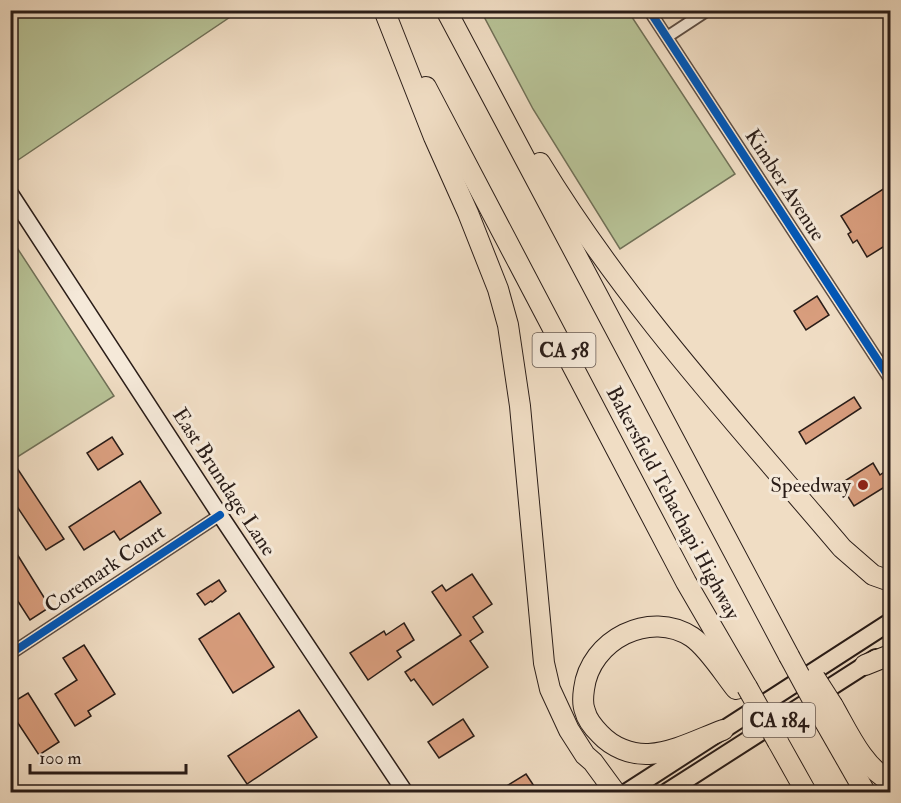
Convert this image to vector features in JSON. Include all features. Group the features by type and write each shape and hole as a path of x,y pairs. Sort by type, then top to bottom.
{"highway":[{"name":"Bakersfield Tehachapi Highway","path":"385,10 743,690"},
{"path":"385,10 434,137 498,288 508,325 520,406 544,663 550,689 561,714 585,755 597,792"},
{"name":"Bakersfield Tehachapi Highway","path":"447,10 732,550 827,711 865,792"},
{"path":"447,10 552,183 620,282 668,343 842,548 873,575 891,581"},
{"path":"723,730 683,746 659,752 639,754 622,749 604,739 584,711 583,697 589,669 601,651 617,638 641,628 668,628 692,637 743,690 778,742 807,792"},
{"path":"865,665 891,655"},
{"path":"827,711 872,768 891,781"},
{"path":"585,755 593,762 615,792"}],"main road":[{"name":"East Brundage Lane","path":"10,193 219,515 405,792"},
{"name":"CA 184","path":"627,792 891,622"},
{"name":"CA 184","path":"667,792 891,648"}],"street":[{"name":"Kimber Avenue","path":"649,10 891,380"},
{"path":"667,37 708,10"},
{"name":"Coremark Court","path":"10,654 219,515"}],"green space":[{"path":"10,11 239,11 18,160 11,148"},
{"path":"481,11 628,11 735,174 620,249 533,109"},
{"path":"10,237 114,396 11,461 10,461"}],"building":[{"path":"891,184 891,242 867,257 857,240 853,243 848,234 851,232 841,216"},
{"path":"817,296 829,315 806,330 794,311"},
{"path":"854,397 861,408 806,444 799,432"},
{"path":"112,437 123,454 98,470 87,453"},
{"path":"873,463 880,475 891,467 891,483 854,506 840,484"},
{"path":"17,468 64,539 46,550 10,496 10,472"},
{"path":"140,481 161,513 120,540 114,531 84,550 69,527"},
{"path":"17,554 50,607 30,620 10,589 10,558"},
{"path":"472,574 492,604 473,617 483,632 470,641 488,667 433,705 414,679 411,681 405,672 461,635 432,592 442,585 446,591"},
{"path":"219,580 226,591 205,605 197,594"},
{"path":"239,613 274,667 233,693 199,639"},
{"path":"404,623 414,640 397,651 401,657 368,680 350,653 384,631 386,635"},
{"path":"84,645 115,694 88,711 91,716 75,726 55,694 77,680 63,658"},
{"path":"28,693 59,742 39,755 10,711 10,704"},
{"path":"299,710 317,737 247,784 228,756"},
{"path":"463,719 474,736 439,758 428,742"},
{"path":"526,774 538,792 497,792"}],"cycle path":[{"path":"649,10 890,379"},
{"path":"10,654 220,515"}],"place":[{"name":"Speedway","path":"863,485"}]}
